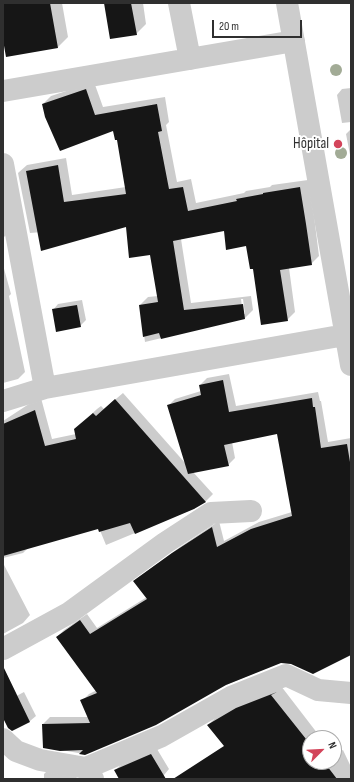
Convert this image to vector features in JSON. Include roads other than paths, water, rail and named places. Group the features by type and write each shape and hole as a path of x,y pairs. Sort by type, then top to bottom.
{"street":[{"path":"179,3 190,59"},
{"path":"287,3 351,365"},
{"path":"3,91 294,41"},
{"path":"3,164 45,388"},
{"path":"3,401 45,388 345,335"},
{"path":"3,649 69,613 165,543 211,513 251,511"},
{"path":"7,750 89,773 162,736 230,698 286,675 318,690 351,693"}],"place":[{"name":"Hôpital","path":"338,144"}]}
